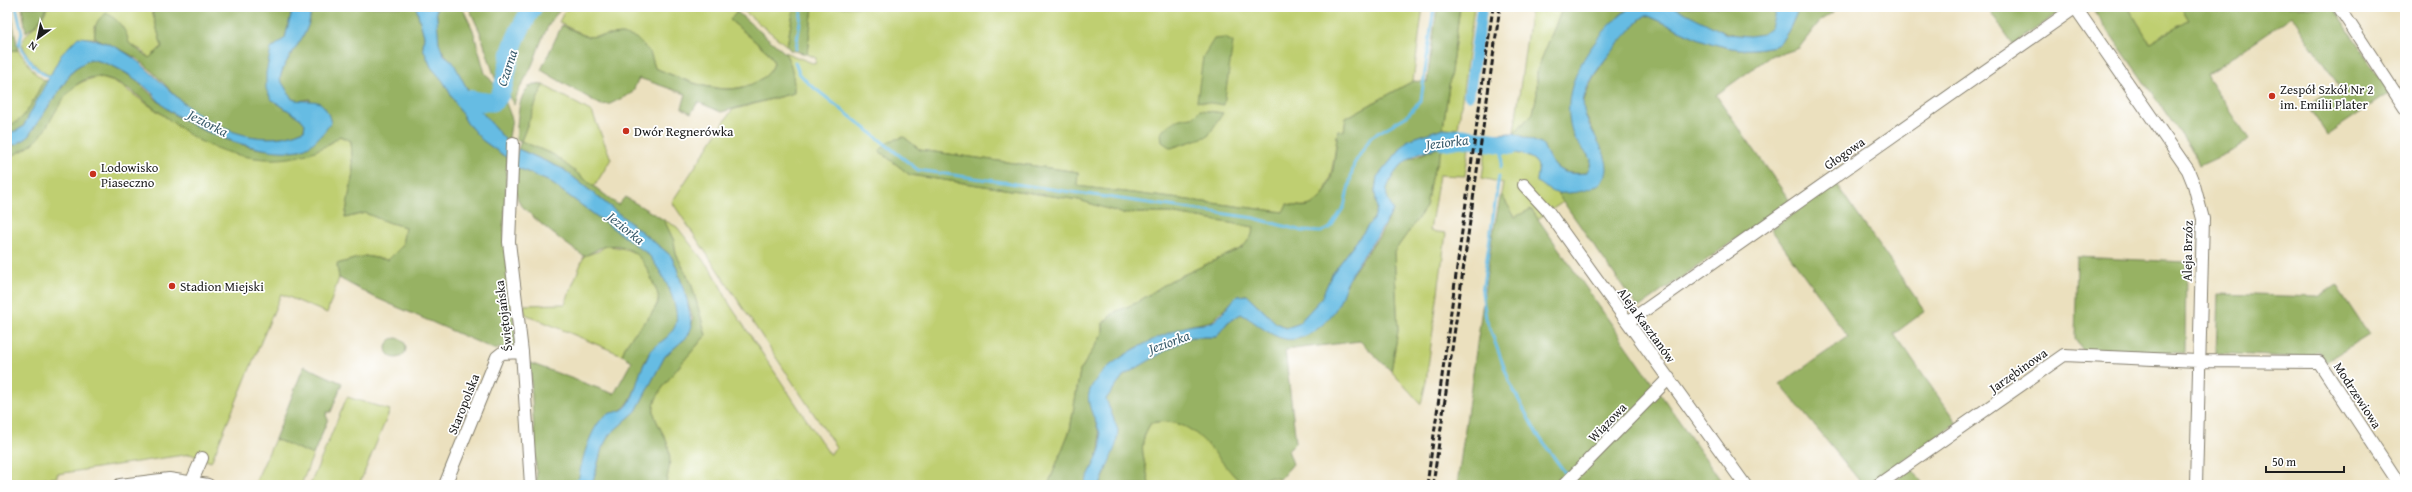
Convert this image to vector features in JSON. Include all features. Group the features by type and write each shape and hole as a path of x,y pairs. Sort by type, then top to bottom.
{"street":[{"name":"Głogowa","path":"1628,322 2075,7"},
{"name":"Aleja Brzóz","path":"2075,7 2188,170 2194,185 2203,219 2198,361 2196,485"},
{"path":"2339,7 2405,108"},
{"name":"Świętojańska","path":"513,143 509,242 522,352 531,485"},
{"name":"Aleja Kasztanów","path":"1524,185 1547,210 1669,378 1744,485"},
{"name":"Staropolska","path":"444,485 497,357 502,353 522,352"},
{"name":"Jarzębinowa","path":"1878,485 2064,355 2198,361"},
{"name":"Modrzewiowa","path":"2198,361 2319,362 2400,485"},
{"name":"Wiązowa","path":"1564,485 1669,378"},
{"path":"187,482 202,458"},
{"path":"120,485 163,479 208,485"}],"green space":[{"path":"7,7 10,7 18,50 7,51"},
{"path":"22,7 47,7 37,24 26,32"},
{"path":"47,7 151,7 162,47 149,58 143,51 94,26 95,38 78,38 61,55 51,76 37,67 26,53 22,43 28,33 45,13"},
{"path":"151,7 293,7 285,38 271,49 271,99 301,119 305,124 304,130 274,138 258,138 228,130 199,115 187,106 150,69 136,58 95,38 96,23 107,13 121,26 128,38 129,43 149,58 162,47"},
{"path":"310,7 416,7 424,36 423,48 431,67 443,81 467,123 482,140 507,158 504,230 517,348 509,350 500,347 496,350 374,297 339,278 337,264 365,256 388,260 402,246 405,227 387,222 365,213 345,218 353,173 351,141 340,136 324,147 307,154 290,158 253,158 235,154 200,141 184,131 122,85 106,78 98,77 87,79 70,91 45,130 34,143 14,155 7,154 7,144 15,145 27,138 74,69 90,59 115,67 125,72 168,110 186,122 208,132 230,141 251,147 300,150 310,99 298,101 292,99 280,79 287,61 308,27"},
{"path":"436,7 462,7 473,30 485,73 499,90 491,98 475,95 470,92 453,64 442,50 438,39"},
{"path":"528,7 514,32 504,58 501,85 495,78 480,32 469,8"},
{"path":"541,7 558,7 560,10 547,29 531,68 517,94 514,105 504,88 520,32 532,13"},
{"path":"571,7 730,7 737,12 730,20 770,54 774,63 772,69 766,76 745,86 732,89 706,86 655,68 650,52 622,34 587,37 559,22 564,12"},
{"path":"739,7 794,7 787,46"},
{"path":"794,7 813,7 807,54 790,50 787,46"},
{"path":"813,7 1423,7 1413,81 1346,118 1344,131 1338,130 1331,175 1322,196 1315,203 1306,206 1287,204 1284,212 1076,186 1078,172 920,150 904,137 879,151 910,175 1079,200 1121,213 1169,213 1255,227 1251,237 1242,248 1170,281 1136,303 1115,312 1103,323 1103,333 1080,371 1070,430 1048,485 666,485 670,457 668,446 654,415 654,405 657,397 669,379 706,335 691,283 676,254 674,241 664,220 677,227 714,274 730,305 830,455 836,447 672,202 732,110 794,93 791,67 784,52 815,64 816,58 807,54","holes":["1200,110 1223,113 1181,144 1171,148 1183,118 1193,117"]},
{"path":"1437,7 1460,7 1443,128 1408,140 1377,177 1375,191 1377,209 1374,218 1332,274 1321,299 1298,324 1287,328 1276,323 1247,295 1238,296 1212,321 1188,326 1136,348 1111,365 1094,419 1100,437 1100,445 1096,460 1084,485 1048,485 1070,430 1080,371 1103,333 1103,323 1115,312 1136,303 1170,281 1242,248 1251,237 1254,227 1169,213 1121,213 1079,200 910,175 879,151 889,141 904,137 920,150 1078,172 1077,186 1283,212 1287,204 1306,207 1317,201 1329,184 1334,162 1338,130 1344,131 1346,118 1413,81 1427,82"},
{"path":"1460,7 1474,7 1458,129 1443,128"},
{"path":"1531,7 1563,7 1537,70 1537,94 1533,113 1514,133"},
{"path":"1563,7 1631,7 1620,15 1576,78 1570,99 1574,138 1591,159 1590,167 1586,173 1570,173 1558,169 1550,160 1543,145 1514,133 1533,113 1537,94 1537,70"},
{"path":"1674,7 1777,7 1771,28 1763,35 1751,37 1738,36 1708,26"},
{"path":"1799,7 1840,7 1820,21 1799,48 1781,54 1772,55 1716,95 1790,201 1638,308 1557,193 1601,182 1595,137 1583,109 1585,98 1597,71 1627,32 1646,15 1717,45 1747,49 1771,47 1782,41 1793,22"},
{"path":"1987,7 2068,7 2013,44"},
{"path":"2095,7 2128,7 2150,43 2189,20 2181,7 2333,7 2389,93 2327,135 2308,106 2339,86 2292,16 2206,75 2249,139 2236,149 2199,166 2194,153 2094,11"},
{"path":"2128,7 2181,7 2189,20 2150,43"},
{"path":"737,12 784,52 791,67 794,93 721,112 698,102 691,113 682,108 686,94 639,78 632,93 610,104 601,105 541,70 562,25 587,37 622,34 636,38 650,52 655,68 693,83 720,89 733,89 746,86 766,76 772,69 774,63 770,54 730,20"},
{"path":"1225,38 1233,42 1224,105 1197,101 1203,57 1214,39"},
{"path":"18,50 36,74 44,80 25,114 14,123 7,125 7,51"},
{"name":"Stadion Miejski","path":"98,77 117,83 200,141 327,146 339,136 351,141 353,173 345,218 365,213 387,222 405,227 402,246 388,260 365,256 337,264 339,278 327,313 281,294 211,462 190,454 57,474 57,477 7,485 7,154 18,153 37,139 58,105 72,88 85,81"},
{"path":"44,80 48,81 23,127 16,131 7,133 7,125 14,123 25,114"},
{"path":"534,84 543,85 521,141 516,139 521,100 528,88"},
{"path":"543,85 592,112 611,159 594,187 554,155 521,141"},
{"path":"502,93 512,119 508,143 475,104 491,104 500,97"},
{"path":"1200,110 1223,113 1208,136 1171,148 1162,142 1161,133 1171,123 1179,119 1193,117"},
{"path":"521,141 554,155 618,205 625,197 664,220 674,241 676,254 691,283 706,335 669,379 657,397 654,405 654,415 668,446 670,457 666,485 592,485 602,448 609,435 636,411 665,356 688,336 693,320 676,266 671,256 563,169 518,149"},
{"path":"1444,145 1469,147 1465,176 1439,175 1430,231 1446,233 1426,382 1421,404 1391,371 1398,331 1394,252 1426,207 1431,178"},
{"path":"1444,145 1431,178 1426,207 1394,252 1398,331 1391,371 1360,341 1285,350 1296,442 1288,450 1293,464 1280,479 1270,477 1243,484 1204,441 1193,432 1181,425 1167,422 1151,423 1144,439 1143,454 1149,485 1100,485 1105,474 1114,419 1107,407 1106,399 1123,376 1171,347 1191,337 1216,337 1228,322 1241,314 1287,339 1345,288 1351,275 1382,232 1393,210 1386,196 1387,186 1395,172 1407,160"},
{"path":"1486,149 1515,153 1535,161 1538,166 1537,182 1557,193 1563,202 1538,219 1531,209 1515,218 1501,194 1503,183 1482,178"},
{"path":"514,166 550,182 648,254 659,268 668,285 677,312 677,326 671,334 652,350 646,359 631,398 626,406 618,412 608,415 590,438 578,485 537,485 530,363 614,394 632,361 622,355 625,347 657,305 657,291 646,267 630,250 623,247 606,246 584,256 538,221 522,206 518,200"},
{"path":"1836,184 1925,311 1894,334 1957,423 1867,485 1863,485 1780,384 1848,337 1771,229"},
{"path":"1501,194 1515,217 1531,209 1724,485 1457,485 1492,238"},
{"path":"605,246 631,251 636,255 646,266 658,294 658,300 652,313 629,340 622,355 525,314 524,305 565,304 584,256 599,251"},
{"path":"2077,257 2186,262 2185,353 2082,350 2075,339"},
{"path":"2336,285 2369,335 2326,362 2318,351 2307,358 2216,353 2218,294 2318,297"},
{"path":"396,338 403,341 406,348 403,355 396,358 389,355 386,348 389,341"},
{"path":"304,366 342,383 331,412 327,412 326,416 328,419 313,455 275,439"},
{"path":"347,397 390,410 359,485 310,485"},
{"path":"1162,421 1184,425 1194,430 1243,484 1270,477 1280,479 1272,485 1149,485 1143,454 1144,439 1151,423"},
{"path":"275,439 313,455 301,485 254,485"},
{"path":"1912,469 1924,485 1888,485"}],"water":[{"path":"293,7 310,7 310,17 308,27 287,61 280,79 292,99 320,103 328,113 331,123 317,139 304,149 284,151 267,150 232,141 214,134 198,127 170,111 153,94 131,76 108,64 90,59 74,69 27,138 15,145 7,144 7,133 16,131 23,127 61,55 78,37 96,40 111,45 125,53 150,72 174,95 199,115 228,130 258,137 274,138 304,130 305,124 301,119 271,99 266,89 266,73 271,49 285,38"},
{"path":"416,7 436,7 439,43 443,54 453,62 475,104 508,143 507,158 482,140 467,123 443,81 431,67 423,48 424,36"},
{"path":"1631,7 1674,7 1727,34 1750,36 1763,34 1771,28 1777,7 1799,7 1782,41 1775,46 1763,48 1747,49 1717,45 1646,15 1639,20 1601,65 1589,84 1585,94 1583,103 1584,112 1602,149 1607,168 1606,175 1596,186 1573,193 1553,192 1537,182 1538,166 1535,161 1515,153 1486,149 1488,134 1514,133 1543,145 1550,160 1558,169 1564,172 1577,174 1586,173 1590,167 1591,159 1575,140 1569,118 1569,100 1573,81 1591,47 1617,18"},
{"path":"1443,128 1471,131 1469,147 1446,147 1424,151 1406,161 1398,169 1391,179 1386,192 1393,210 1351,274 1339,303 1333,313 1322,325 1308,335 1300,338 1285,339 1273,335 1241,314 1228,322 1216,337 1191,337 1123,376 1106,399 1118,430 1116,445 1100,485 1084,485 1097,458 1101,443 1099,430 1089,403 1090,390 1096,379 1106,369 1132,350 1162,336 1188,326 1212,322 1237,296 1247,295 1276,323 1286,328 1298,324 1321,299 1332,274 1374,218 1377,209 1375,191 1377,177 1408,140"},
{"path":"518,149 563,169 671,256 676,266 687,300 692,326 688,336 665,356 636,411 609,435 602,448 592,485 578,485 583,457 591,435 602,419 608,414 622,410 630,402 642,369 650,353 653,348 673,330 676,322 674,302 665,280 648,254 550,182 514,166"}],"waterway":[{"path":"16,7 22,33 19,44 37,70 53,78"},
{"name":"Czarna","path":"464,99 492,102 500,94 514,43 521,27 533,7"},
{"path":"796,49 802,7"},
{"path":"795,62 799,73 808,83 918,170 1254,218 1302,231 1321,232 1330,228 1344,207 1354,164 1371,137 1407,116 1421,100 1434,7"},
{"path":"1469,95 1482,7"},
{"name":"Jeziorka","path":"1444,141 1462,138 1512,145"},
{"path":"1501,167 1503,149"},
{"path":"1499,176 1482,292 1486,318 1510,383 1537,434 1566,474"},
{"path":"569,485 581,479"}],"railway":[{"path":"1427,485 1493,7"},
{"path":"1433,485 1500,7"}],"place":[{"name":"Zespół Szkół Nr 2 im. Emilii Plater","path":"2272,96"},
{"name":"Dwór Regnerówka","path":"626,131"},
{"name":"Lodowisko Piaseczno","path":"93,174"},
{"name":"Stadion Miejski","path":"172,286"}]}
